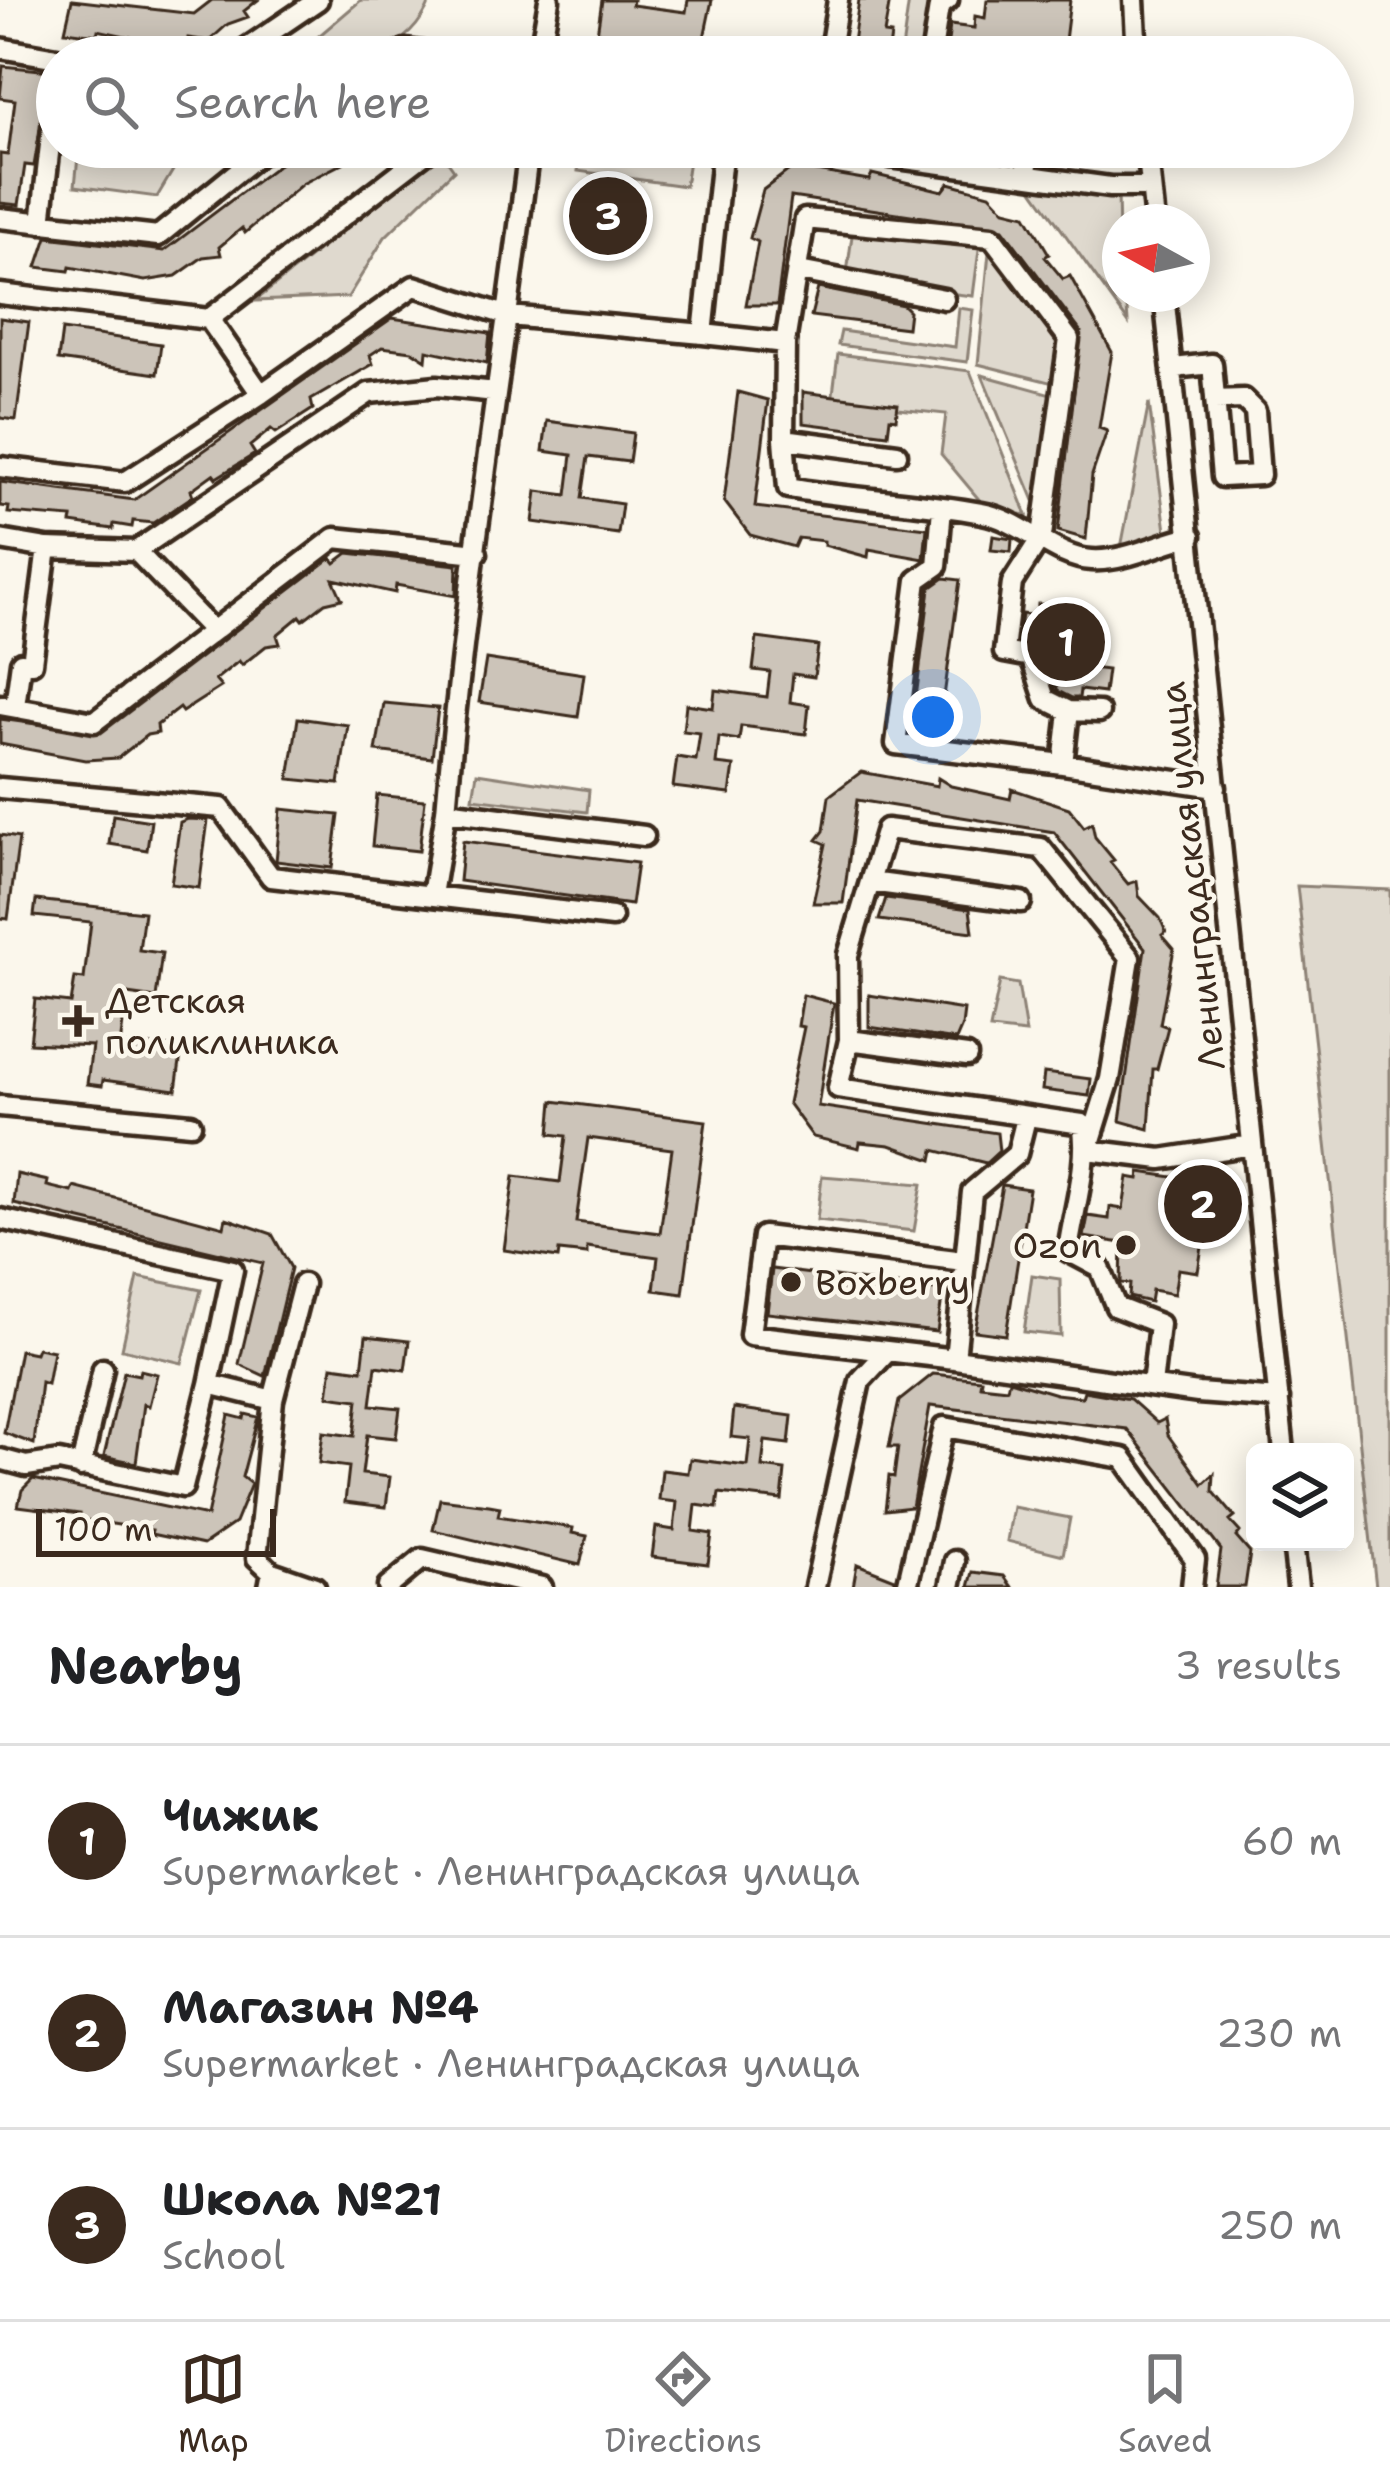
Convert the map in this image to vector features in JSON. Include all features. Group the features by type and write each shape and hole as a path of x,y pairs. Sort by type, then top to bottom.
{"street":[{"path":"265,36 318,0"},
{"path":"543,36 549,0"},
{"path":"832,36 838,0"},
{"path":"934,36 939,7 948,0"},
{"path":"1134,0 1136,36"},
{"path":"0,48 36,54"},
{"path":"41,223 47,168"},
{"path":"0,218 158,236 242,168"},
{"path":"0,294 209,319 406,168"},
{"path":"432,895 446,811 461,636 477,553 526,168"},
{"path":"703,334 720,168"},
{"path":"987,168 1110,187 1150,187"},
{"path":"1027,173 1028,168"},
{"path":"1149,168 1152,204"},
{"path":"1099,712 1069,711 1045,699 1031,657 1004,652 1012,583 1042,536 1070,339 992,237 805,219 785,343 788,488 984,513 1042,536 1089,560 1124,557 1148,545 1191,536"},
{"path":"799,271 944,299"},
{"path":"0,467 125,482 414,286 508,316 785,343"},
{"name":"Ленинградская улица","path":"1166,312 1284,1443"},
{"path":"209,319 261,394"},
{"path":"1173,368 1212,364 1215,400"},
{"path":"0,539 47,548 136,551 369,393 437,386 496,392"},
{"path":"784,439 896,454"},
{"path":"942,508 938,566 917,580 896,744 1216,787"},
{"path":"47,548 32,663 21,662 8,705 94,722 335,538 477,553"},
{"path":"136,551 212,630"},
{"path":"1063,764 1069,711"},
{"path":"0,788 221,808 271,877 612,917"},
{"path":"446,811 644,836"},
{"path":"1088,1150 1082,1124 838,1088 850,1040 848,955 886,829 1041,848 1130,958 1110,1079 1088,1150 1077,1181 1068,1251 1100,1268 1116,1307 1159,1324 1152,1386"},
{"path":"870,881 1021,902"},
{"path":"850,1040 967,1056"},
{"path":"0,1106 191,1124"},
{"path":"956,1359 972,1192 1017,1154 1027,1118"},
{"path":"1088,1150 1161,1159 1252,1145"},
{"path":"0,1219 233,1270 183,1487 81,1467 0,1459"},
{"path":"964,1261 763,1236 750,1335 1279,1399"},
{"path":"303,1284 273,1400 256,1558 271,1580 315,1587"},
{"path":"815,1587 860,1382 887,1352"},
{"path":"81,1467 103,1369"},
{"path":"209,1384 273,1400"},
{"path":"907,1587 944,1427 1123,1458 1195,1559 1192,1587"},
{"path":"1294,1551 1298,1587"},
{"path":"388,1587 422,1559 542,1587"},
{"path":"950,1587 955,1561"}],"shaded area":[{"path":"361,0 431,0 406,36 319,36"},
{"path":"909,0 942,0 931,36 904,36"},
{"path":"77,168 174,168 157,197 75,186"},
{"path":"423,168 454,170 385,237 348,297 255,301"},
{"path":"578,168 688,168 685,186"},
{"path":"1031,187 1118,191 1118,204 1102,204 1102,286"},
{"path":"853,228 980,242 973,296 846,281"},
{"path":"990,242 1063,342 1057,384 978,364"},
{"path":"959,308 973,310 967,362 838,345 841,331 955,347"},
{"path":"838,354 970,371 1027,515 987,509 941,454 946,414 832,402"},
{"path":"982,375 1055,395 1040,515"},
{"path":"1149,403 1166,531 1120,553"},
{"path":"477,773 589,790 587,812 473,798"},
{"path":"1297,886 1390,890 1390,1587 1376,1587"},
{"path":"1000,981 1018,984 1026,1033 990,1029"},
{"path":"822,1176 922,1184 914,1231 817,1220"},
{"path":"1032,1275 1060,1279 1061,1336 1024,1332"},
{"path":"138,1277 201,1290 182,1363 122,1349"},
{"path":"1013,1507 1070,1518 1063,1555 1007,1541"}],"building":[{"path":"72,0 194,14 212,0 258,0 244,11 248,17 228,24 215,36 65,31"},
{"path":"602,0 633,0 632,5 686,12 688,0 712,0 704,36 597,34"},
{"path":"859,0 890,0 884,34 891,36 854,36"},
{"path":"987,0 1070,0 1066,36 949,36 950,25 974,28 975,16 985,18"},
{"path":"3,66 36,70 36,154 34,166 25,165 19,205 0,203 0,154 8,155 15,100 0,98"},
{"path":"274,168 333,168 302,184 245,233 242,228 219,247 221,255 203,257 176,276 145,281 70,267 69,271 37,267 47,237 164,251"},
{"path":"792,168 869,180 872,174 943,191 949,183 990,194 1005,210 1026,215 1049,254 1045,257 1063,279 1070,276 1112,352 1099,428 1107,431 1092,475 1086,539 1058,531 1081,332 1003,229 791,197 777,305 746,305 758,242 750,238 763,190"},
{"path":"818,288 903,305 909,311 907,328 811,316"},
{"path":"0,318 29,322 16,420 0,418"},
{"path":"392,318 490,333 487,363 427,350 426,360 412,351 382,347 370,355 373,364 311,400 313,409 276,433 271,429 250,446 255,454 216,478 213,474 191,490 193,496 153,523 133,521 132,527 114,524 113,529 71,523 72,518 8,513 9,507 0,506 0,482 134,500"},
{"path":"62,330 161,344 157,374 58,360"},
{"path":"738,392 768,400 755,507 927,528 924,559 869,549 868,557 824,545 824,541 798,538 794,547 750,535 724,501"},
{"path":"803,392 898,404 896,419 890,418 888,434 803,423"},
{"path":"547,421 633,433 629,462 588,457 582,498 622,504 618,534 533,522 537,491 567,495 572,455 543,451"},
{"path":"993,536 1012,539 1011,552 991,550"},
{"path":"348,553 457,565 456,596 396,585 395,593 333,579 342,599 325,603 303,620 300,616 277,635 280,644 266,646 242,665 239,661 215,680 221,687 182,712 179,708 157,725 158,733 147,735 118,758 85,760 0,744 0,719 101,733 331,558 335,563"},
{"path":"944,578 960,580 939,733 912,729 930,588"},
{"path":"1038,604 1062,606 1060,622 1072,623 1067,665 1107,670 1104,693 1080,690 1079,698 1072,698 1058,691 1048,665 1050,640 1019,636 1022,614 1037,616"},
{"path":"757,638 818,646 814,677 793,674 790,702 809,705 806,734 741,726 739,740 719,737 716,764 734,766 730,794 673,787 677,757 696,760 700,733 683,731 686,704 713,708 715,690 767,697 770,672 753,670"},
{"path":"486,659 584,674 578,717 479,702"},
{"path":"384,703 438,708 432,758 376,751"},
{"path":"298,718 348,725 339,784 289,779"},
{"path":"861,772 937,786 938,778 951,786 1010,799 1012,789 1069,808 1084,827 1092,823 1095,837 1114,860 1110,862 1128,884 1137,881 1139,896 1160,918 1166,932 1162,935 1174,949 1160,1024 1168,1027 1157,1069 1153,1069 1149,1129 1120,1121 1145,948 1054,832 857,800 843,903 813,903 826,844 817,840 824,831 829,796"},
{"path":"377,795 425,800 419,851 372,846"},
{"path":"281,809 339,815 332,868 276,861"},
{"path":"113,815 151,821 147,850 109,844"},
{"path":"208,820 199,888 171,884 180,822"},
{"path":"0,835 19,838 8,919 0,918"},
{"path":"463,841 637,863 631,905 459,881"},
{"path":"886,898 970,909 973,932 879,920"},
{"name":"Детская поликлиника","path":"36,900 144,912 139,950 162,953 156,998 127,994 120,1045 182,1047 176,1090 103,1080 102,1086 87,1084 92,1046 30,1043 35,999 71,1003 75,978 84,979 91,922 34,916"},
{"path":"803,995 834,1003 818,1106 997,1133 999,1151 986,1163 934,1150 932,1160 890,1145 860,1142 859,1148 813,1137 788,1103 804,1027 798,1026"},
{"path":"869,995 964,1010 962,1026 956,1040 869,1027"},
{"path":"1044,1073 1091,1079 1089,1096 1042,1090"},
{"path":"553,1101 706,1121 683,1294 654,1290 658,1257 587,1247 587,1254 559,1251 558,1258 504,1250 514,1176 560,1182 566,1136 550,1134","holes":["588,1138 672,1149 660,1233 576,1222"]},
{"path":"1140,1172 1212,1183 1198,1272 1178,1269 1174,1294 1152,1290 1150,1302 1129,1297 1130,1284 1121,1283 1122,1243 1084,1237 1088,1216 1109,1219 1110,1207 1123,1209 1128,1177 1139,1179"},
{"path":"17,1174 48,1181 47,1186 72,1192 74,1187 224,1227 226,1218 272,1234 291,1268 265,1376 239,1364 263,1263 14,1204"},
{"path":"1002,1185 1029,1189 1006,1335 975,1331"},
{"path":"772,1269 943,1291 937,1332 767,1313"},
{"path":"366,1336 409,1341 405,1370 376,1366 371,1405 400,1408 396,1438 367,1435 362,1474 390,1477 386,1507 345,1502 349,1467 319,1463 323,1432 354,1436 358,1400 328,1396 332,1366 362,1370"},
{"path":"37,1348 53,1351 47,1384 41,1382 34,1444 4,1433 20,1350 35,1353"},
{"path":"140,1370 157,1374 149,1406 144,1404 136,1463 104,1456 124,1372 139,1375"},
{"path":"933,1374 981,1379 980,1385 1007,1388 1009,1380 1056,1394 1082,1397 1084,1391 1130,1399 1157,1423 1165,1419 1168,1435 1203,1484 1214,1474 1213,1491 1235,1517 1230,1521 1240,1532 1236,1537 1250,1553 1245,1587 1216,1587 1221,1550 1127,1429 930,1406 912,1507 885,1510 898,1447 889,1447 899,1401"},
{"path":"734,1408 792,1416 789,1444 765,1441 762,1467 785,1470 782,1500 719,1493 717,1508 696,1505 693,1531 712,1534 708,1564 652,1557 656,1527 674,1530 677,1502 659,1500 662,1470 688,1473 690,1459 747,1466 750,1439 731,1437"},
{"path":"245,1414 258,1417 242,1477 251,1484 235,1523 203,1545 151,1534 152,1530 79,1519 80,1514 18,1506 22,1490 33,1479 207,1516 229,1415 244,1419"},
{"path":"440,1499 500,1507 498,1516 573,1528 572,1533 587,1536 580,1565 433,1530"},
{"path":"857,1564 895,1579 894,1587 853,1587"},
{"path":"973,1572 1004,1576 1012,1587 969,1587"}],"place":[{"name":"Школа №21","path":"608,216"},
{"name":"Чижик","path":"1066,642"},
{"name":"Детская поликлиника","path":"78,1021"},
{"name":"Магазин №4","path":"1203,1204"},
{"name":"Ozon","path":"1126,1245"},
{"name":"Boxberry","path":"791,1282"}]}
